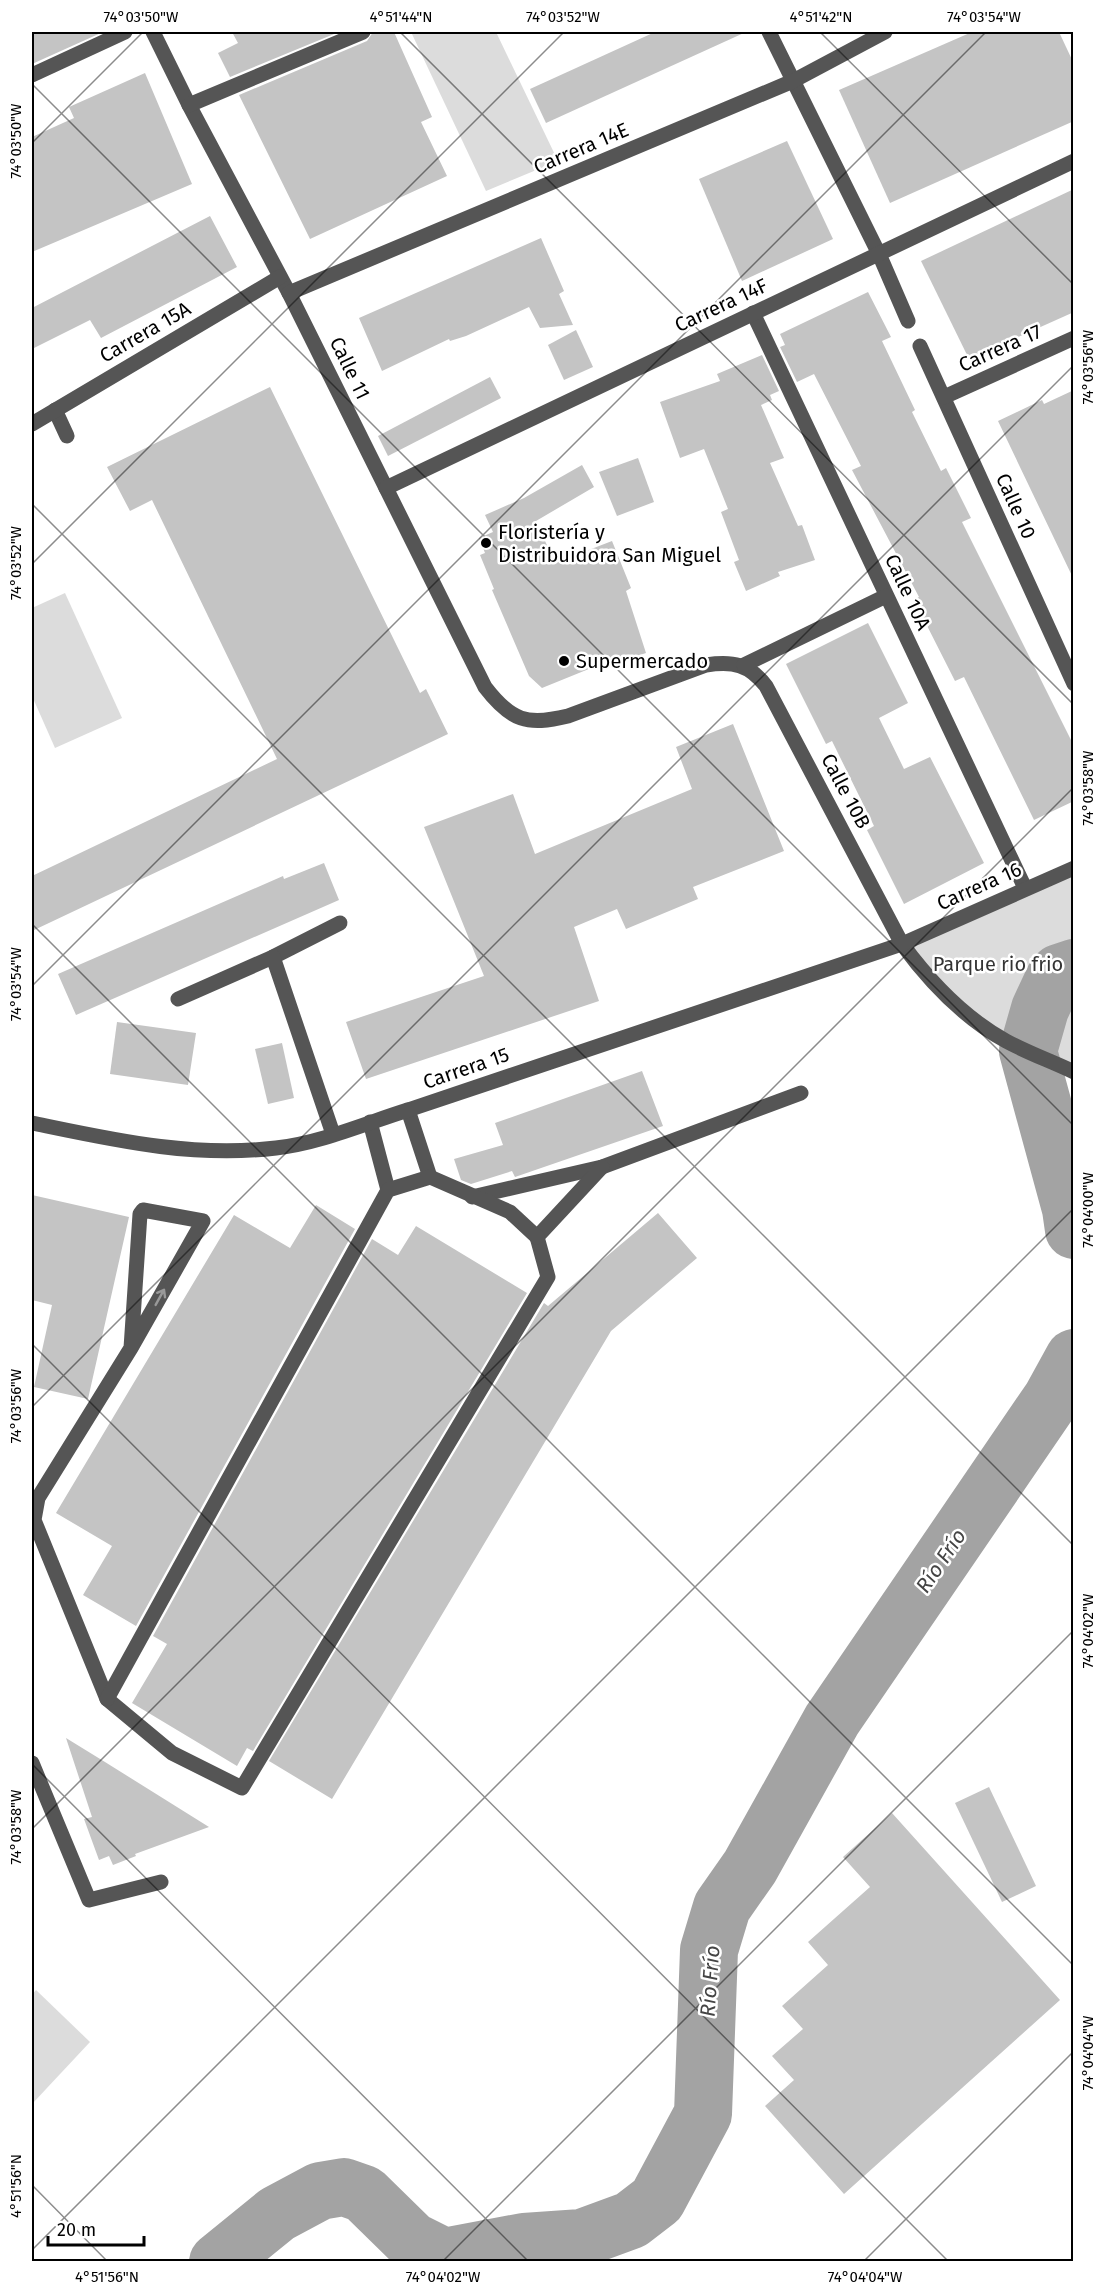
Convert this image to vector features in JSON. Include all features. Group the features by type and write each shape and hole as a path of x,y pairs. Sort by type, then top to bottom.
{"street":[{"path":"32,75 125,32"},
{"name":"Calle 11","path":"153,32 189,105 289,293 485,687 500,707 515,718 548,721 568,716 706,664 727,662 744,665"},
{"path":"189,105 363,32"},
{"path":"769,32 879,254 908,321"},
{"name":"Carrera 14E","path":"289,293 793,81 885,32"},
{"name":"Carrera 14F","path":"386,488 1074,161"},
{"name":"Carrera 15A","path":"32,424 280,277"},
{"name":"Calle 10A","path":"753,313 1025,888"},
{"name":"Carrera 17","path":"944,397 1074,338"},
{"name":"Calle 10","path":"920,346 1073,684"},
{"path":"55,410 67,436"},
{"path":"744,665 886,596"},
{"name":"Calle 10B","path":"744,665 766,686 902,944 946,997 1004,1040 1072,1071"},
{"name":"Carrera 16","path":"902,944 1074,868"},
{"path":"177,999 273,957 339,923"},
{"name":"Carrera 15","path":"32,1124 143,1145 201,1152 278,1148 333,1134 408,1110 902,944"},
{"path":"273,957 333,1134"},
{"path":"472,1197 602,1167 801,1093"},
{"path":"408,1110 430,1177"},
{"path":"107,1699 388,1190 370,1122"},
{"path":"537,1237 602,1167"},
{"path":"131,1348 140,1214 143,1209 203,1221 131,1348 38,1498 34,1520 107,1699 172,1753 242,1788 548,1277 537,1237 510,1212 430,1177 388,1190"},
{"path":"32,1763 38,1798 90,1900 161,1882"}],"green space":[{"path":"411,32 496,32 558,161 486,191"},
{"path":"65,593 122,718 55,748 32,696 32,608"},
{"name":"Parque rio frio","path":"1073,868 1073,1072 976,1021 902,944"},
{"path":"36,1990 90,2042 32,2104 32,1995"}],"building":[{"path":"32,32 103,32 32,64"},
{"path":"232,32 339,32 230,77 218,53 238,43"},
{"path":"373,32 394,32 432,117 421,122 447,176 310,239 239,95 367,41"},
{"path":"655,32 746,32 546,123 530,89"},
{"path":"972,32 1059,32 1074,64 1074,121 890,203 839,90"},
{"path":"145,73 192,184 32,252 32,137 74,118 69,107"},
{"path":"787,141 833,239 742,281 699,179"},
{"path":"1074,189 1074,312 969,359 921,261"},
{"path":"210,216 237,267 101,338 90,320 32,349 32,308"},
{"path":"541,238 564,291 559,294 573,325 540,328 529,307 466,336 450,341 449,339 382,371 359,318"},
{"path":"868,292 891,337 882,341 915,410 912,412 941,471 946,468 971,518 962,522 1074,746 1074,801 1034,820 964,677 955,681 914,600 919,597 852,470 861,466 814,374 797,382 780,347 785,345 780,334"},
{"path":"576,330 593,367 564,380 548,345"},
{"path":"762,355 779,391 770,395 772,400 761,405 784,458 770,463 798,526 802,525 815,560 778,572 780,576 746,591 734,562 739,560 721,512 728,509 704,449 680,458 660,402 720,381 717,374"},
{"path":"490,377 501,398 388,456 378,436"},
{"path":"270,387 420,693 426,689 448,734 32,931 32,876 277,759 152,500 130,511 107,467"},
{"path":"1074,390 1074,580 998,421 1042,400 1044,404"},
{"path":"638,458 654,502 617,516 599,472"},
{"path":"582,465 594,487 536,521 555,563 612,541 631,588 626,591 646,653 613,664 611,660 542,688 529,676 492,590 494,589 480,555 485,553 479,538 493,532 485,515 524,498"},
{"path":"868,623 908,703 879,718 904,769 930,757 984,863 904,904 867,830 874,826 832,741 826,744 786,664"},
{"path":"733,724 784,851 693,887 698,899 626,929 617,909 574,927 599,1001 366,1079 346,1022 484,976 424,827 513,794 535,854 692,789 676,747"},
{"path":"324,863 339,900 76,1015 58,974 283,876 284,879"},
{"path":"117,1022 196,1033 188,1085 110,1074"},
{"path":"282,1043 294,1098 268,1104 255,1049"},
{"path":"642,1071 663,1126 515,1177 512,1171 471,1184 461,1180 454,1159 503,1145 495,1123"},
{"path":"32,1195 129,1217 88,1399 34,1387 52,1305 32,1300"},
{"path":"316,1205 355,1229 136,1626 83,1595 112,1546 56,1513 234,1215 290,1248"},
{"path":"658,1213 697,1258 611,1331 332,1799 269,1761 544,1303 548,1306"},
{"path":"416,1226 527,1293 253,1751 247,1748 237,1766 132,1703 167,1644 153,1636 372,1239 398,1255"},
{"path":"66,1738 209,1827 135,1854 136,1856 113,1865 109,1856 99,1860 84,1819 92,1817"},
{"path":"989,1787 1036,1886 1002,1902 955,1803"},
{"path":"892,1813 1060,2000 844,2194 765,2106 794,2080 772,2056 803,2029 782,2006 828,1965 808,1942 870,1887 843,1857"}],"waterway":[{"name":"Río Frío","path":"1074,968 1059,973 1054,979 1040,1009 1028,1051 1071,1209 1074,1230"},
{"name":"Río Frío","path":"218,2262 277,2214 320,2191 344,2187 364,2194 412,2241 444,2257 524,2242 582,2238 631,2220 657,2200 703,2114 709,1950 722,1907 750,1867 832,1720 1052,1398 1074,1358"}],"place":[{"name":"Floristería y Distribuidora San Miguel","path":"486,543"},
{"name":"Supermercado","path":"564,661"}]}
